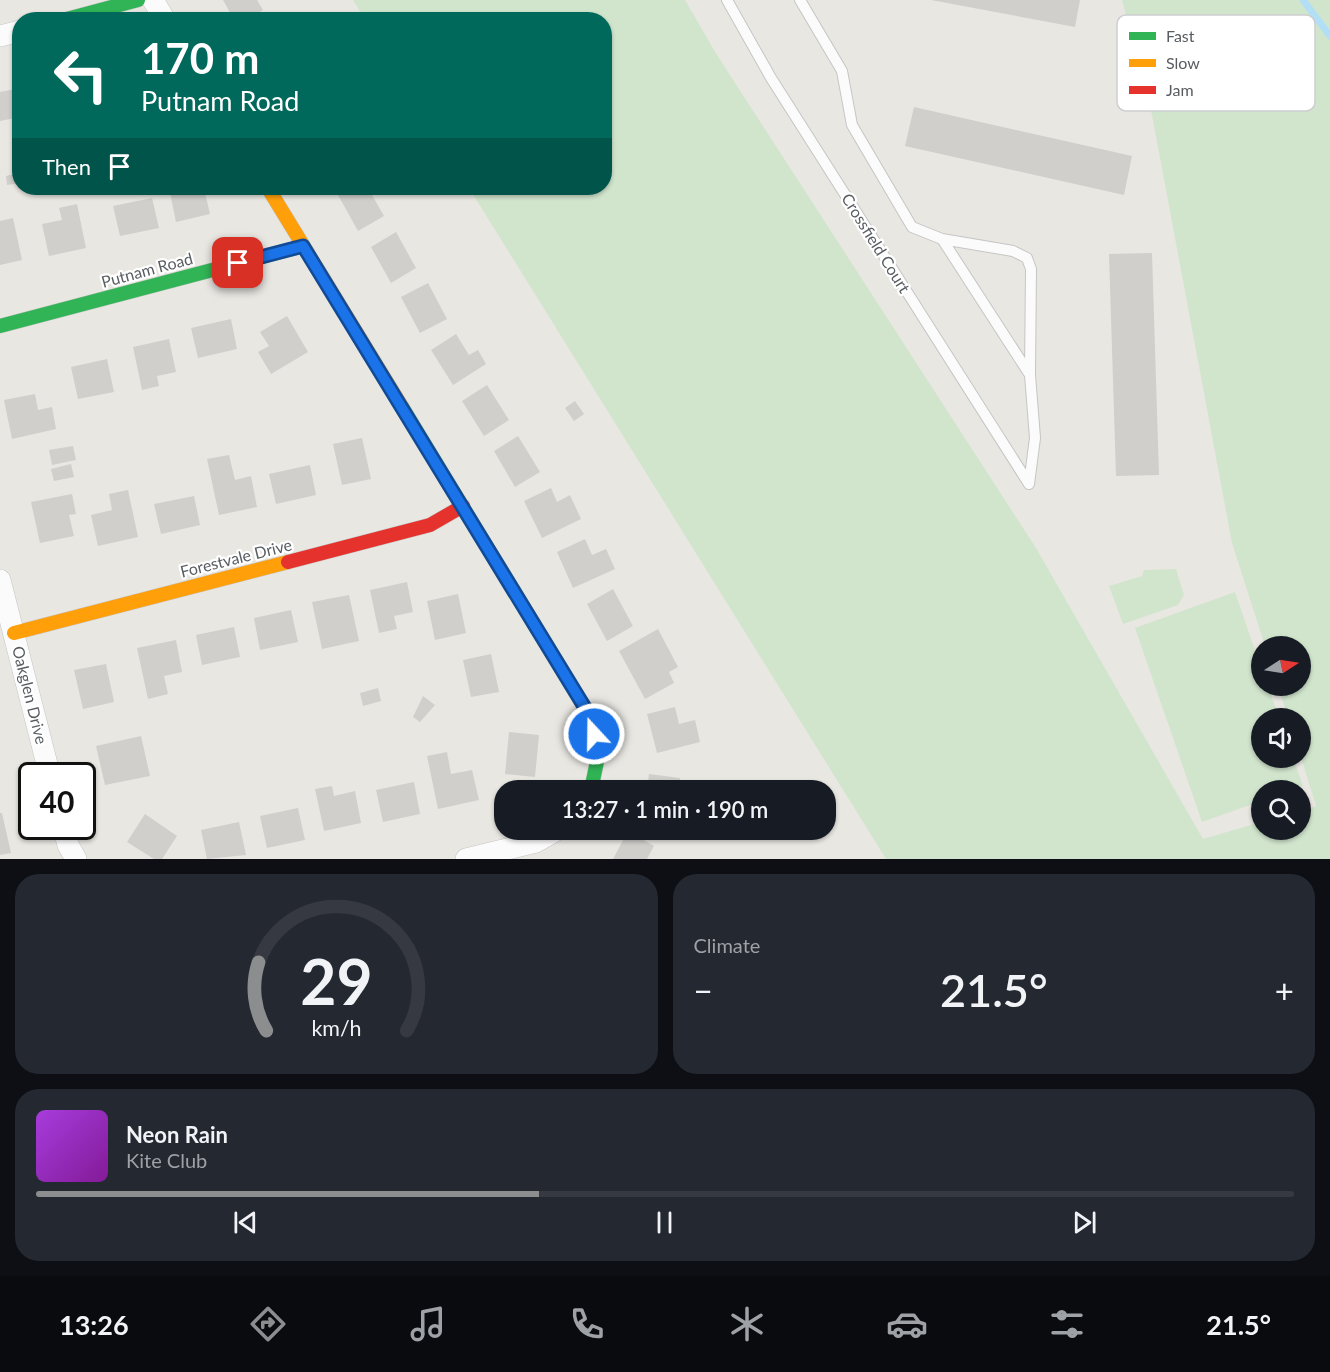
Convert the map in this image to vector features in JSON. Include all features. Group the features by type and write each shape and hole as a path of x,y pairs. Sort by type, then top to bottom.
{"street":[{"path":"93,12 138,0"},
{"path":"271,195 590,716 599,752 594,780"},
{"name":"Putnam Road","path":"0,326 303,246"},
{"name":"Forestvale Drive","path":"14,633 402,533 430,525 463,506"},
{"name":"Oakglen Drive","path":"0,580 46,762"},
{"path":"67,840 76,859"},
{"path":"466,859 540,840"}],"lane":[{"name":"Crossfield Court","path":"727,0 771,78 1029,484 1035,438 1030,375"},
{"path":"800,0 842,71 852,125 912,227 942,239 1013,250 1027,258 1031,269 1030,375"},
{"path":"942,239 1030,375"}],"green space":[{"path":"353,0 685,0 717,55 1036,548 1203,839 1251,825 1251,840 1311,840 1311,808 1316,806 1311,790 1311,780 1308,780 1304,768 1311,768 1311,708 1285,708 1281,696 1311,696 1311,636 1262,636 1232,543 1151,111 1315,111 1315,15 1126,15 1122,0 1330,0 1330,859 886,859 473,195 612,195 612,12 361,12"},
{"path":"1176,569 1184,595 1178,605 1123,624 1109,586 1142,576 1144,570"},
{"path":"1235,592 1251,639 1251,696 1271,696 1276,708 1251,708 1251,768 1297,768 1301,780 1251,780 1251,805 1202,822 1135,628"}],"building":[{"path":"223,0 257,0 263,10 260,12 230,12"},
{"path":"931,0 1080,0 1075,27"},
{"path":"12,90 12,119 0,121 0,92"},
{"path":"914,107 1132,156 1124,195 905,146"},
{"path":"12,174 12,184 7,185 6,176"},
{"path":"170,195 206,195 210,214 176,222"},
{"path":"338,195 372,195 384,216 358,231"},
{"path":"152,198 159,228 120,236 113,206"},
{"path":"77,204 86,248 49,256 42,224 62,220 59,208"},
{"path":"13,218 22,260 0,265 0,221"},
{"path":"396,232 416,268 391,283 371,247"},
{"path":"1152,253 1159,475 1116,476 1109,254"},
{"path":"428,283 447,319 420,333 401,297"},
{"path":"287,316 308,352 271,374 258,352 269,346 260,332"},
{"path":"231,319 237,349 198,358 191,328"},
{"path":"456,334 469,355 478,350 486,364 453,385 431,350"},
{"path":"169,339 176,372 157,376 159,386 142,390 133,347"},
{"path":"107,359 114,392 78,399 71,367"},
{"path":"487,385 509,420 484,436 462,401"},
{"path":"35,394 38,410 52,407 56,429 12,439 4,400"},
{"path":"575,401 584,414 574,421 565,408"},
{"path":"518,436 540,472 515,487 494,451"},
{"path":"362,438 371,479 342,485 333,444"},
{"path":"73,446 76,460 52,465 49,450"},
{"path":"229,455 235,480 251,476 257,507 219,515 207,459"},
{"path":"71,464 74,477 54,481 51,469"},
{"path":"310,465 316,495 276,504 269,474"},
{"path":"551,488 557,502 570,495 581,519 542,538 524,501"},
{"path":"128,490 138,537 98,546 91,515 112,510 109,494"},
{"path":"72,494 76,514 69,515 74,536 40,543 31,502"},
{"path":"194,496 200,525 161,534 154,504"},
{"path":"585,539 592,555 606,549 615,569 573,588 557,552"},
{"path":"407,582 413,612 394,616 397,629 379,633 370,590"},
{"path":"613,589 633,626 607,641 587,604"},
{"path":"458,594 466,633 435,640 427,601"},
{"path":"349,595 359,641 322,649 312,602"},
{"path":"291,610 298,642 260,650 254,618"},
{"path":"234,627 240,657 202,665 196,635"},
{"path":"658,629 678,667 669,672 674,683 645,699 619,651"},
{"path":"176,640 182,672 164,676 168,694 148,699 137,648"},
{"path":"491,654 499,692 471,697 463,660"},
{"path":"106,664 114,702 83,709 74,670"},
{"path":"378,688 381,701 363,706 360,693"},
{"path":"423,696 435,705 420,722 413,717"},
{"path":"675,707 679,724 695,720 700,742 657,753 647,714"},
{"path":"509,732 539,735 535,777 505,774"},
{"path":"141,736 150,776 105,785 96,746"},
{"path":"447,752 451,774 472,770 479,800 438,809 427,756"},
{"path":"649,774 680,778 680,780 648,780"},
{"path":"414,782 420,814 383,822 376,790"},
{"path":"332,786 334,796 355,791 361,823 324,831 315,789"},
{"path":"298,808 305,840 267,848 260,816"},
{"path":"0,813 2,813 11,853 0,855"},
{"path":"145,814 177,836 162,859 154,859 127,842"},
{"path":"239,822 246,855 207,859 201,830"},
{"path":"623,840 644,840 654,846 647,859 613,859"}],"waterway":[{"path":"1303,0 1314,15"},
{"path":"1315,16 1330,36"}],"traffic: fast":[{"path":"93,12 138,0"},
{"path":"0,326 303,246"},
{"path":"402,407 590,716 599,752 593,780"}],"traffic: slow":[{"path":"272,195 402,407"},
{"path":"14,633 288,562"}],"traffic: jam":[{"path":"288,562 430,525 463,506"}],"route":[{"path":"238,263 303,246 590,716 594,734"}]}
